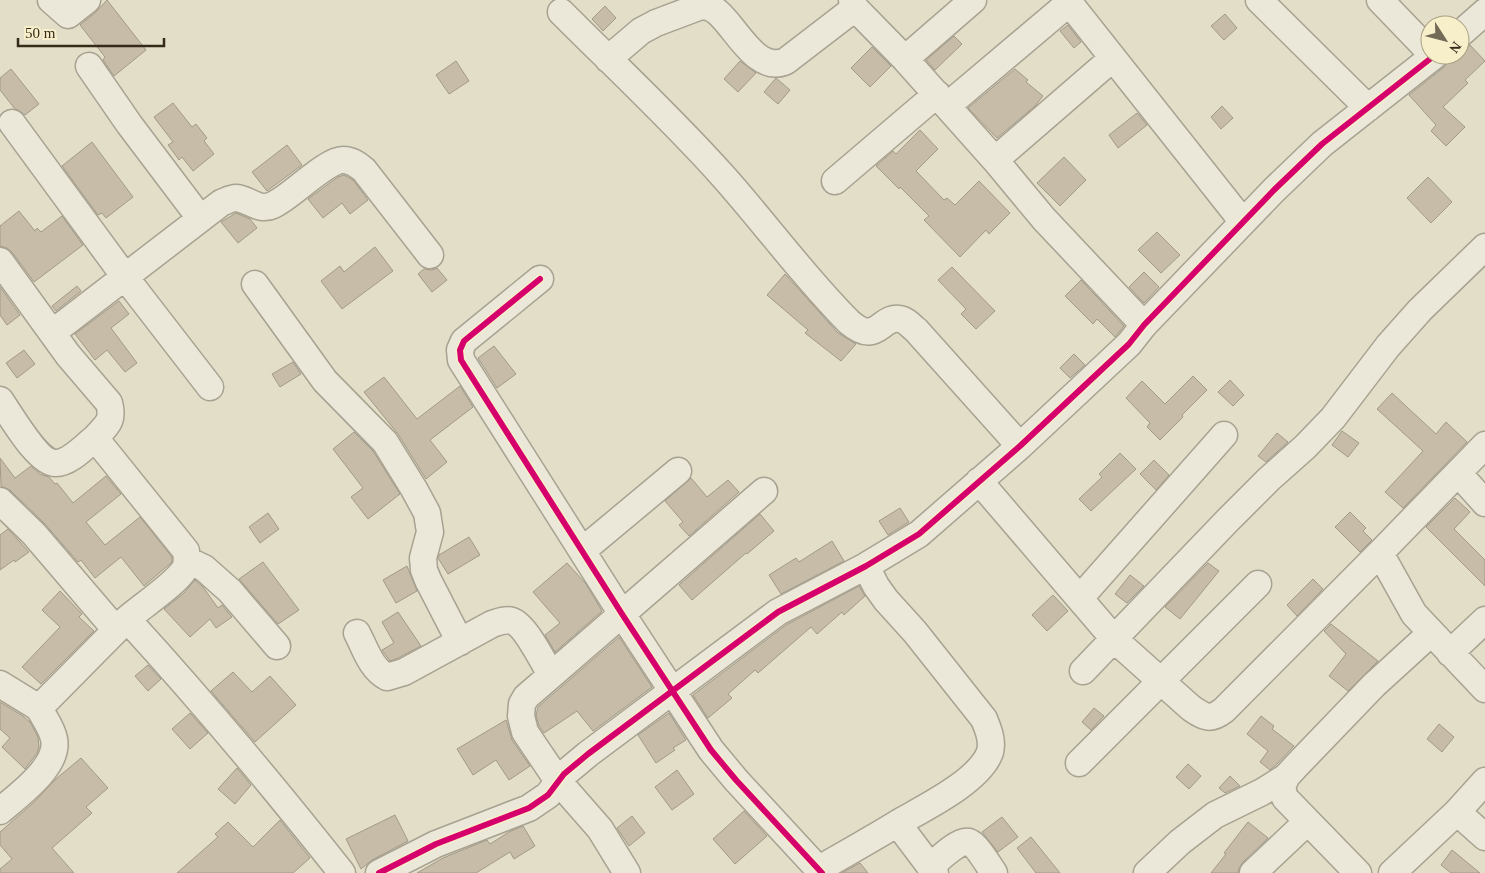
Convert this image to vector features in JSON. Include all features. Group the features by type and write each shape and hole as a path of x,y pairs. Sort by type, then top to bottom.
{"street":[{"path":"51,0 68,15 87,0"},
{"path":"905,59 973,0"},
{"path":"1259,0 1368,108"},
{"path":"1380,0 1420,42"},
{"path":"835,181 1068,1 1243,222"},
{"path":"608,59 640,31 701,6 709,7 717,12 738,38 756,55 771,64 778,65 786,61 853,4 996,160 1044,219 1144,325"},
{"path":"561,12 724,176 786,252 849,322 857,329 870,332 897,319 905,321 927,342 1020,446"},
{"path":"1470,25 1485,12"},
{"path":"996,160 1113,58"},
{"path":"379,873 436,844 529,808 548,795 564,774 588,754 778,612 866,566 918,534 1020,446 1129,344 1144,325 1243,222 1322,144 1421,65"},
{"path":"89,66 129,124 200,218"},
{"path":"12,124 125,277 210,387"},
{"path":"52,333 222,203 237,198 264,208 271,206 326,167 342,160 353,162 364,170 430,254"},
{"path":"1083,671 1115,640 1227,521 1333,418 1388,346 1420,310 1485,247"},
{"path":"0,261 52,333 109,403 111,410 110,423 96,438 66,460 57,464 49,462 38,453 0,400"},
{"path":"540,279 464,341 460,350 461,360 622,614 711,750 821,871 958,788 985,761 990,752 991,743 984,719 915,632 886,600 876,586 866,566"},
{"path":"255,284 325,381 384,442 414,488 427,513 430,532 423,558 424,570 460,642"},
{"path":"1080,598 1224,435"},
{"path":"38,708 121,625 178,577 184,570 187,560 186,551 96,438"},
{"path":"979,481 1115,640 1160,682 1204,717 1216,716 1224,710 1485,445"},
{"path":"582,550 678,471"},
{"path":"1458,473 1485,504"},
{"path":"627,873 600,830 558,781 525,732 521,716 522,704 526,697 764,491"},
{"path":"0,501 121,625 187,685 273,786 342,873"},
{"path":"1380,553 1414,614 1485,690"},
{"path":"187,560 204,568 230,591 277,646"},
{"path":"1079,763 1258,584"},
{"path":"1450,653 1485,620"},
{"path":"356,633 374,666 380,674 387,677 396,676 404,672 492,624 512,621 524,632 551,675"},
{"path":"1147,873 1180,842 1215,815 1262,792 1286,777 1374,686 1430,633"},
{"path":"0,684 38,708 50,726 55,741 53,754 42,774 0,811"},
{"path":"1286,777 1282,788 1285,798 1358,873"},
{"path":"1392,873 1457,812 1485,781"},
{"path":"1457,812 1485,837"},
{"path":"1253,873 1307,822"},
{"path":"898,824 932,870 950,850 965,842 970,842 975,846 994,873"}],"building":[{"path":"107,0 146,50 114,76 103,60 105,57 80,25"},
{"path":"605,6 616,18 603,31 592,19"},
{"path":"1225,14 1237,28 1224,40 1211,26"},
{"path":"1068,25 1081,42 1074,48 1060,31"},
{"path":"954,36 962,44 935,70 926,60"},
{"path":"1470,45 1485,61 1465,80 1468,83 1443,107 1465,127 1446,146 1431,131 1436,125 1409,95 1445,65 1470,65"},
{"path":"872,47 891,66 870,87 851,68"},
{"path":"456,61 469,81 449,94 436,75"},
{"path":"740,61 756,73 738,92 724,79"},
{"path":"11,69 39,104 25,115 15,109 0,90 0,78"},
{"path":"1015,69 1028,80 1026,82 1043,96 1035,106 997,138 968,108"},
{"path":"776,78 790,90 778,104 764,92"},
{"path":"173,103 192,127 196,124 207,138 204,141 214,154 193,171 182,157 179,160 168,145 173,142 154,117"},
{"path":"1222,106 1233,118 1221,129 1211,117"},
{"path":"1137,113 1147,125 1118,148 1109,135"},
{"path":"920,130 938,149 916,171 944,200 947,198 955,205 979,181 1010,213 989,234 986,230 960,257 924,220 929,216 876,166 893,151 896,154"},
{"path":"92,142 133,197 106,218 102,213 98,215 62,166"},
{"path":"287,145 302,165 267,191 252,172"},
{"path":"1064,157 1086,180 1060,206 1037,183"},
{"path":"344,175 353,180 368,200 350,214 342,203 323,218 308,199 338,177"},
{"path":"1428,177 1452,202 1431,223 1407,198"},
{"path":"19,211 35,231 37,228 41,232 62,216 83,245 34,282 12,252 0,246 0,226"},
{"path":"236,213 250,219 257,228 238,243 221,222"},
{"path":"1157,232 1180,255 1161,273 1138,250"},
{"path":"375,247 393,271 342,309 321,281 340,266 344,272"},
{"path":"952,267 995,311 976,329 961,314 966,309 938,280"},
{"path":"437,268 447,280 432,292 418,274 424,269 432,270"},
{"path":"1144,272 1159,287 1144,303 1129,287"},
{"path":"785,274 838,333 856,344 841,361 805,333 808,330 767,295"},
{"path":"1081,280 1124,326 1115,337 1097,319 1093,324 1065,296"},
{"path":"77,286 81,291 56,311 52,306"},
{"path":"0,287 20,315 7,325 0,315"},
{"path":"119,301 129,314 111,328 137,363 125,372 107,350 95,360 75,334"},
{"path":"494,346 516,374 497,388 478,358"},
{"path":"24,350 35,364 17,378 6,363"},
{"path":"1074,354 1085,365 1070,378 1060,368"},
{"path":"293,362 301,374 280,387 272,374"},
{"path":"1193,376 1207,390 1160,440 1147,427 1150,423 1126,398 1142,381 1165,404"},
{"path":"384,377 417,419 460,386 473,407 430,440 447,462 426,479 398,434 364,392"},
{"path":"1230,380 1244,395 1233,406 1218,392"},
{"path":"1392,393 1436,434 1446,422 1467,442 1403,508 1385,492 1423,451 1377,409"},
{"path":"1342,431 1359,443 1348,457 1332,445"},
{"path":"354,432 373,451 400,494 368,519 351,497 363,488 333,449"},
{"path":"1277,433 1288,442 1266,462 1258,456"},
{"path":"1120,453 1136,469 1091,511 1079,499 1102,477 1099,474"},
{"path":"0,458 15,478 31,466 40,474 49,477 55,484 57,483 73,503 106,476 121,494 86,522 105,545 140,517 172,557 172,562 144,586 121,557 95,578 81,560 78,562 44,523 10,490 1,486"},
{"path":"1154,460 1169,475 1156,490 1140,474"},
{"path":"691,478 707,497 728,480 739,492 689,536 679,525 683,522 665,501"},
{"path":"1455,498 1470,512 1454,529 1485,560 1485,586 1426,527"},
{"path":"900,508 909,522 888,535 879,521"},
{"path":"1350,512 1366,528 1363,531 1372,540 1360,552 1335,527"},
{"path":"268,513 279,529 260,543 249,527"},
{"path":"760,514 774,531 692,600 679,585"},
{"path":"8,529 29,552 0,570 0,535"},
{"path":"469,537 480,555 448,574 438,558 439,555"},
{"path":"832,541 844,561 781,594 769,575 796,558 799,562"},
{"path":"263,562 299,610 278,624 239,579"},
{"path":"567,563 586,584 602,611 555,652 545,635 560,623 533,592"},
{"path":"1208,563 1219,571 1180,619 1165,607"},
{"path":"407,566 417,591 396,603 383,580"},
{"path":"1130,575 1144,586 1127,603 1115,594"},
{"path":"1313,579 1323,589 1297,616 1287,605"},
{"path":"195,580 203,587 218,608 222,605 232,617 216,628 210,619 190,637 164,609 184,593"},
{"path":"859,586 865,596 844,615 842,612 817,634 811,627 758,673 755,670 728,694 732,698 708,718 693,695 786,625"},
{"path":"60,591 82,614 79,617 94,631 41,684 22,667 60,627 42,610"},
{"path":"1053,595 1068,611 1047,631 1032,615"},
{"path":"398,612 421,646 390,661 382,650 394,643 382,622"},
{"path":"1331,624 1378,661 1348,691 1329,676 1346,654 1324,631"},
{"path":"619,637 652,687 593,731 577,711 544,733 539,726 536,715 538,707"},
{"path":"148,665 161,679 148,691 135,676"},
{"path":"233,672 252,692 270,676 296,705 255,742 211,691"},
{"path":"0,702 30,722 38,737 39,747 37,753 25,769 2,747 10,738 0,729"},
{"path":"1094,708 1104,716 1091,730 1082,722"},
{"path":"190,713 208,733 190,749 172,729"},
{"path":"669,713 686,740 673,748 675,750 656,763 638,735"},
{"path":"1261,716 1274,726 1272,729 1294,746 1270,770 1260,762 1268,751 1247,734"},
{"path":"506,720 512,740 530,766 509,780 496,760 473,775 457,749"},
{"path":"1439,724 1454,737 1442,752 1427,739"},
{"path":"81,758 108,788 86,807 92,813 52,848 74,873 0,873 0,869 12,859 0,845 0,832"},
{"path":"1188,764 1201,776 1189,789 1176,777"},
{"path":"237,768 251,785 235,804 218,789"},
{"path":"677,770 694,794 672,810 655,787"},
{"path":"1230,776 1240,786 1225,793 1219,788"},
{"path":"744,811 767,836 735,864 713,839"},
{"path":"395,815 408,841 372,860 361,869 346,839"},
{"path":"632,816 645,833 629,846 617,828"},
{"path":"1002,817 1018,837 998,852 982,832"},
{"path":"280,820 310,858 293,873 177,873 218,837 215,834 228,822 253,847"},
{"path":"1248,822 1268,838 1243,862 1238,873 1211,873 1226,854 1224,853"},
{"path":"523,826 535,846 514,859 510,852 476,873 417,873 443,858 487,840 490,844"},
{"path":"1031,837 1060,873 1036,873 1017,848"},
{"path":"1452,850 1480,873 1451,873 1441,865"},
{"path":"860,863 868,873 842,873 856,865"}],"cycle path":[{"path":"379,873 436,844 529,808 548,795 564,774 588,754 778,612 866,566 919,534 1020,446 1129,344 1144,325 1274,190 1322,144 1422,65"},
{"path":"540,279 464,341 460,350 461,360 622,614 711,750 736,780 822,873"}]}
